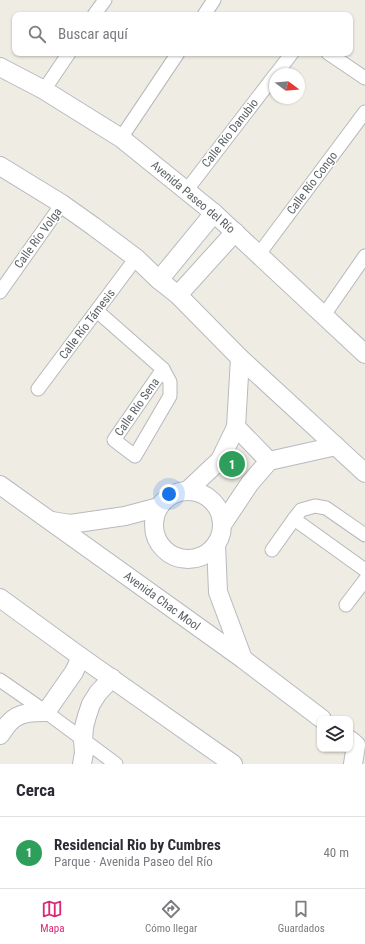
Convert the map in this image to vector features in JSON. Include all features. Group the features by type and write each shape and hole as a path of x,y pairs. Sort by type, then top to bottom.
{"street":[{"path":"96,12 105,0"},
{"path":"206,12 214,0"},
{"path":"44,90 67,56"},
{"path":"121,138 176,56"},
{"name":"Calle Río Danubio","path":"281,68 290,56"},
{"path":"332,56 365,78"},
{"name":"Avenida Paseo del Río","path":"0,67 44,90 121,138 214,213 365,354"},
{"name":"Calle Río Danubio","path":"186,191 269,84"},
{"name":"Calle Río Congo","path":"259,254 365,112"},
{"path":"0,166 62,204 136,258 178,295 240,358 365,473"},
{"name":"Calle Río Volga","path":"0,292 62,204"},
{"path":"160,280 214,213"},
{"path":"178,295 235,232"},
{"path":"324,315 365,256"},
{"name":"Calle Río Támesis","path":"38,389 136,258"},
{"name":"Calle Río Sena","path":"97,311 163,369 170,382 170,396 135,456 114,440 163,369"},
{"path":"187,491 220,460 236,426 240,358"},
{"path":"236,426 269,461"},
{"path":"222,525 220,515 215,505 208,498 198,493 187,491 176,493 159,507 155,517 154,528 156,538 162,547 170,554 180,559 190,560 201,557 210,551 216,544 222,525 250,483 269,461 336,446"},
{"name":"Avenida Chac Mool","path":"0,485 243,659 318,716"},
{"path":"272,550 301,510 315,506 326,508 365,535"},
{"path":"49,520 70,524 125,516 159,507"},
{"path":"294,519 365,570"},
{"path":"216,544 218,592 243,659"},
{"path":"346,605 365,580"},
{"path":"0,598 233,764"},
{"path":"46,712 74,672 81,656"},
{"path":"82,764 84,753 82,740 91,704 98,693 112,678"},
{"path":"0,680 116,764"},
{"path":"0,735 11,720 22,714 46,712"},
{"path":"353,752 353,764"}],"place":[{"name":"Residencial Rio by Cumbres","path":"232,464"}]}
